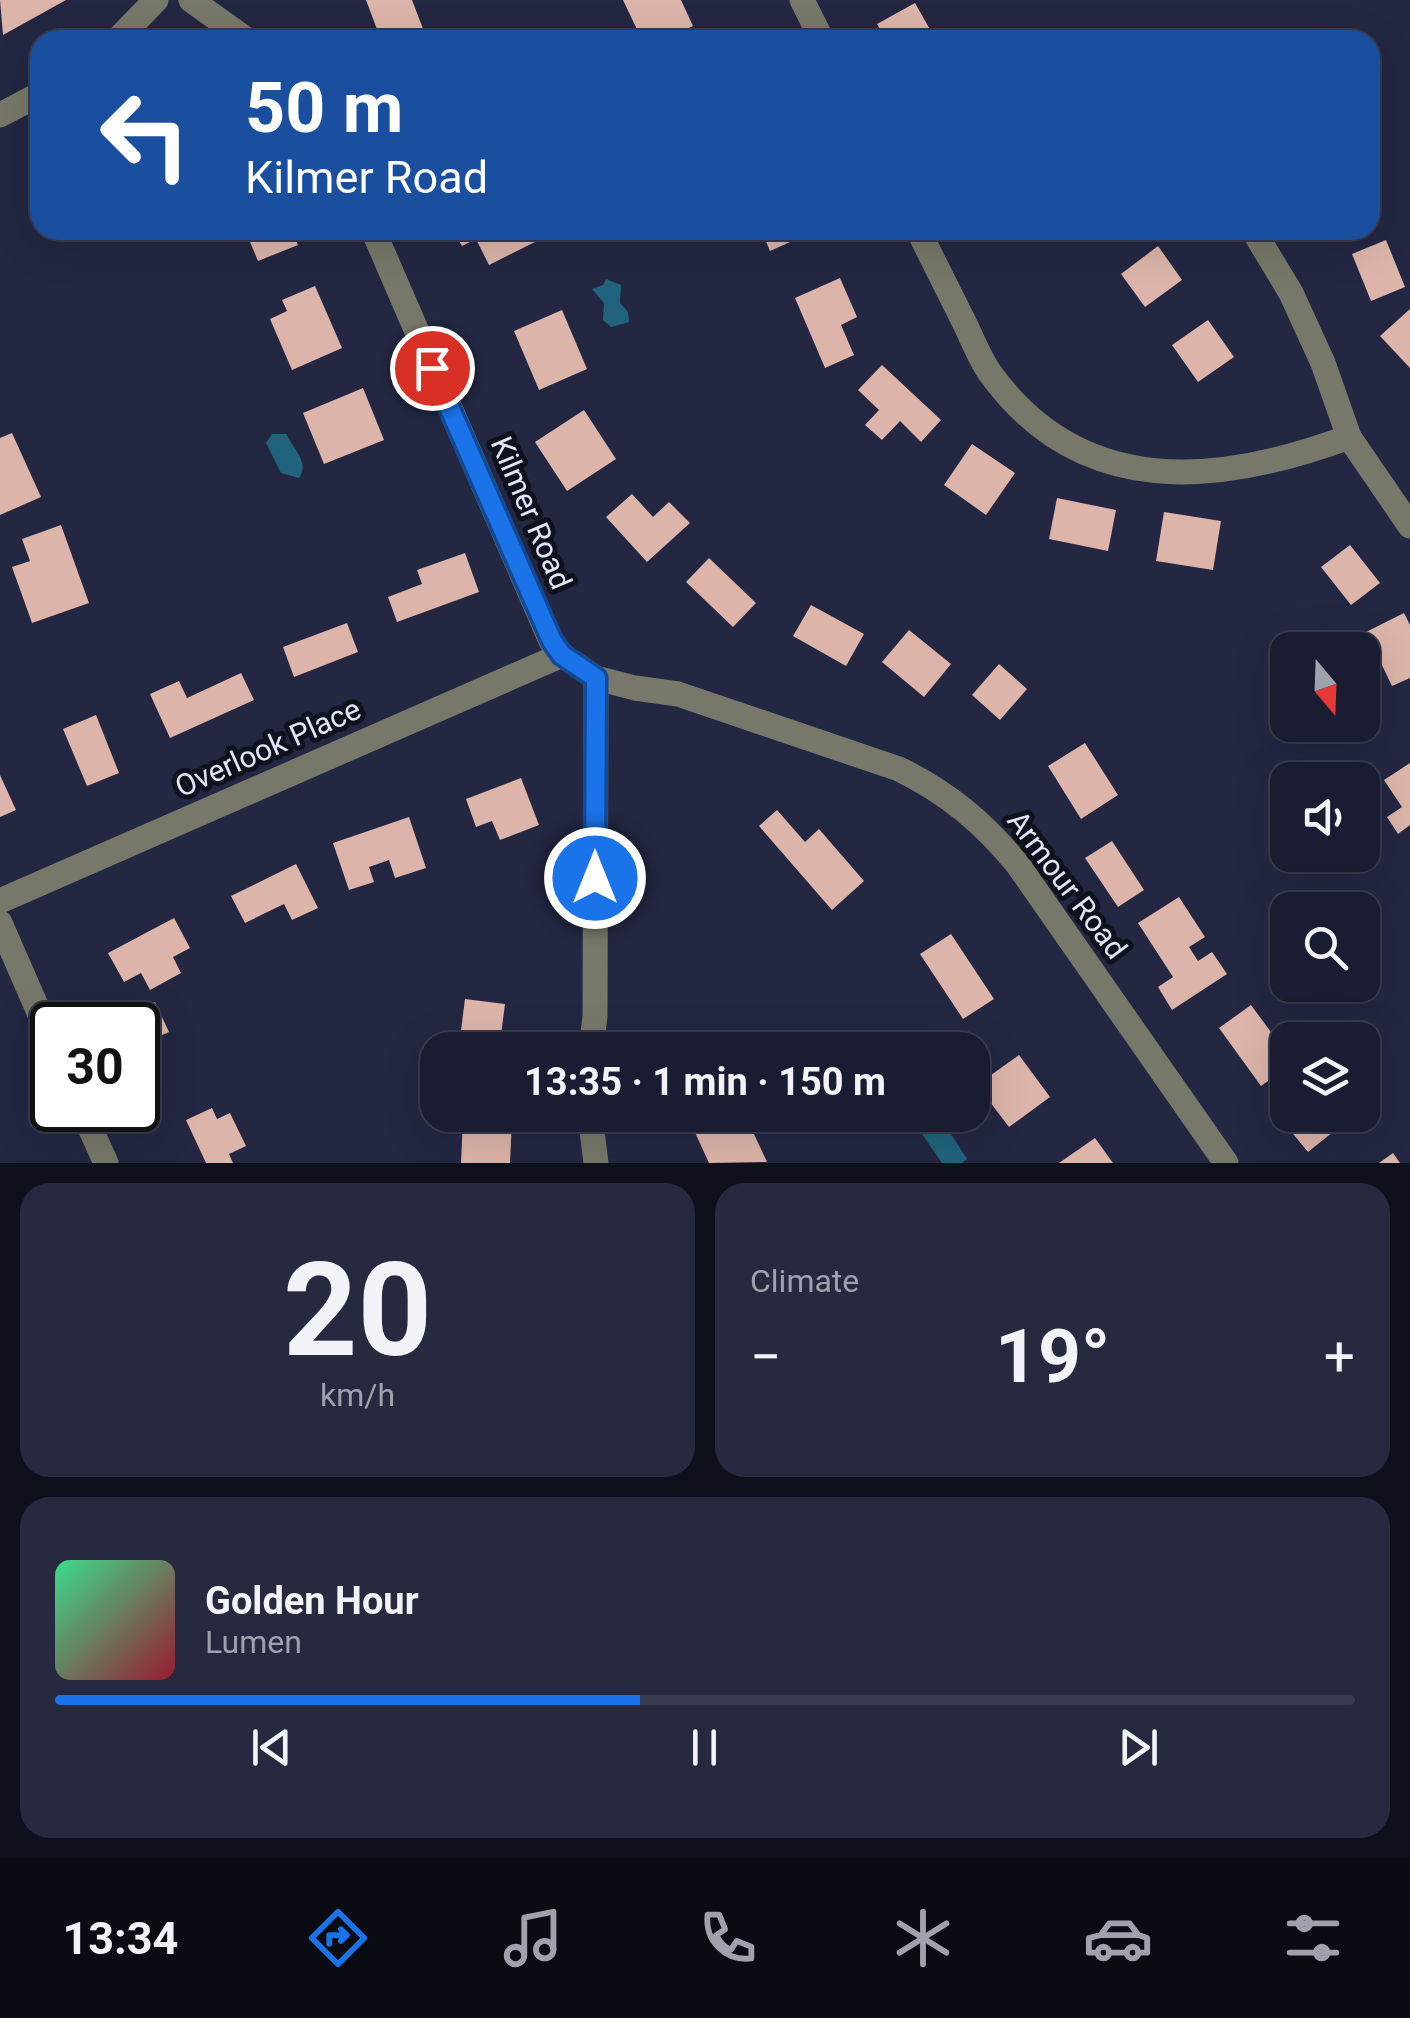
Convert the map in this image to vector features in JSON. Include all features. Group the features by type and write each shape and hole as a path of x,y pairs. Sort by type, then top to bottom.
{"street":[{"path":"127,30 156,0"},
{"path":"191,0 234,30"},
{"path":"802,0 817,30"},
{"path":"0,115 30,99"},
{"name":"Kilmer Road","path":"377,240 544,625 562,655"},
{"path":"923,240 988,369 1020,407 1066,444 1103,461 1142,471 1183,475 1252,467 1349,437"},
{"path":"1260,240 1291,293 1323,363 1349,437 1410,526"},
{"name":"Armour Road","path":"562,655 596,678 678,694 900,769 964,807 1018,865 1226,1163"},
{"name":"Overlook Place","path":"0,901 562,655"},
{"path":"593,1032 596,678"},
{"path":"0,923 35,1002"},
{"path":"92,1132 106,1163"},
{"path":"592,1132 596,1163"}],"water":[{"path":"606,279 621,285 620,303 628,312 629,322 611,327 603,320 604,303 592,289 603,285"},
{"path":"272,434 286,434 297,451 303,467 299,478 281,473 266,443"},
{"path":"950,1132 967,1159 962,1163 942,1163 922,1134"}],"building":[{"path":"0,0 66,0 3,35"},
{"path":"366,0 412,0 423,30 377,30"},
{"path":"623,0 681,0 693,26 684,30 637,30"},
{"path":"915,3 930,30 880,30 877,24"},
{"path":"249,240 296,240 298,245 258,261"},
{"path":"476,240 537,241 489,265"},
{"path":"765,240 795,240 770,251"},
{"path":"1386,240 1405,287 1371,301 1352,254"},
{"path":"1158,246 1182,280 1145,307 1121,274"},
{"path":"840,278 857,317 841,325 854,355 825,368 795,298"},
{"path":"315,286 342,348 292,370 270,319 287,311 282,300"},
{"path":"1410,309 1410,368 1380,336"},
{"path":"562,310 587,369 539,390 514,331"},
{"path":"1208,320 1234,357 1198,382 1172,345"},
{"path":"882,365 941,420 921,442 900,421 882,440 865,425 879,410 858,390"},
{"path":"363,388 384,440 324,464 303,413"},
{"path":"584,410 616,459 567,491 535,442"},
{"path":"12,433 41,497 0,515 0,438"},
{"path":"972,444 1015,473 986,515 944,485"},
{"path":"632,494 653,517 669,502 690,523 647,562 606,517"},
{"path":"1057,498 1116,510 1108,551 1049,539"},
{"path":"1164,512 1221,521 1213,570 1156,561"},
{"path":"61,525 89,603 32,623 12,567 30,561 22,539"},
{"path":"1350,545 1380,583 1351,605 1321,567"},
{"path":"465,553 479,592 397,622 388,597 422,584 417,570"},
{"path":"709,558 756,603 733,627 686,582"},
{"path":"811,605 864,634 846,666 793,636"},
{"path":"1404,613 1410,625 1410,678 1392,686 1380,661 1380,632 1366,632"},
{"path":"347,623 358,652 294,677 283,647"},
{"path":"909,630 951,664 924,697 882,662"},
{"path":"999,664 1027,689 1000,720 972,695"},
{"path":"241,673 254,700 170,738 150,694 179,681 187,698"},
{"path":"96,715 119,773 87,786 63,729"},
{"path":"1085,743 1118,795 1081,819 1048,766"},
{"path":"1410,763 1410,825 1398,834 1387,817 1402,807 1384,780"},
{"path":"0,775 16,810 0,817"},
{"path":"521,778 539,825 500,840 492,821 476,827 466,799"},
{"path":"777,810 805,842 819,829 864,881 832,910 759,826"},
{"path":"409,817 426,868 395,878 389,860 369,867 374,882 349,890 333,843"},
{"path":"1112,841 1144,890 1118,907 1085,858"},
{"path":"296,864 318,908 292,920 284,904 245,923 231,896"},
{"path":"1179,897 1205,937 1189,947 1198,961 1212,952 1227,974 1172,1010 1158,987 1173,977 1138,923"},
{"path":"174,918 190,948 173,957 181,973 150,990 141,973 124,982 108,953"},
{"path":"951,934 994,999 963,1019 920,954"},
{"path":"465,999 505,1004 501,1032 461,1032"},
{"path":"1251,1005 1270,1031 1270,1080 1261,1086 1219,1028"},
{"path":"160,1013 169,1032 160,1036"},
{"path":"1019,1055 1050,1097 1009,1127 990,1102 990,1076"},
{"path":"212,1108 217,1119 230,1113 246,1146 229,1154 233,1163 206,1163 186,1120"},
{"path":"462,1132 511,1132 510,1163 461,1163"},
{"path":"695,1132 753,1132 767,1162 709,1163"},
{"path":"1292,1132 1333,1132 1308,1152"},
{"path":"1095,1138 1113,1163 1059,1163"},
{"path":"1393,1153 1400,1163 1379,1163"}],"route":[{"path":"432,368 552,641 562,655 596,678 595,878"}]}
